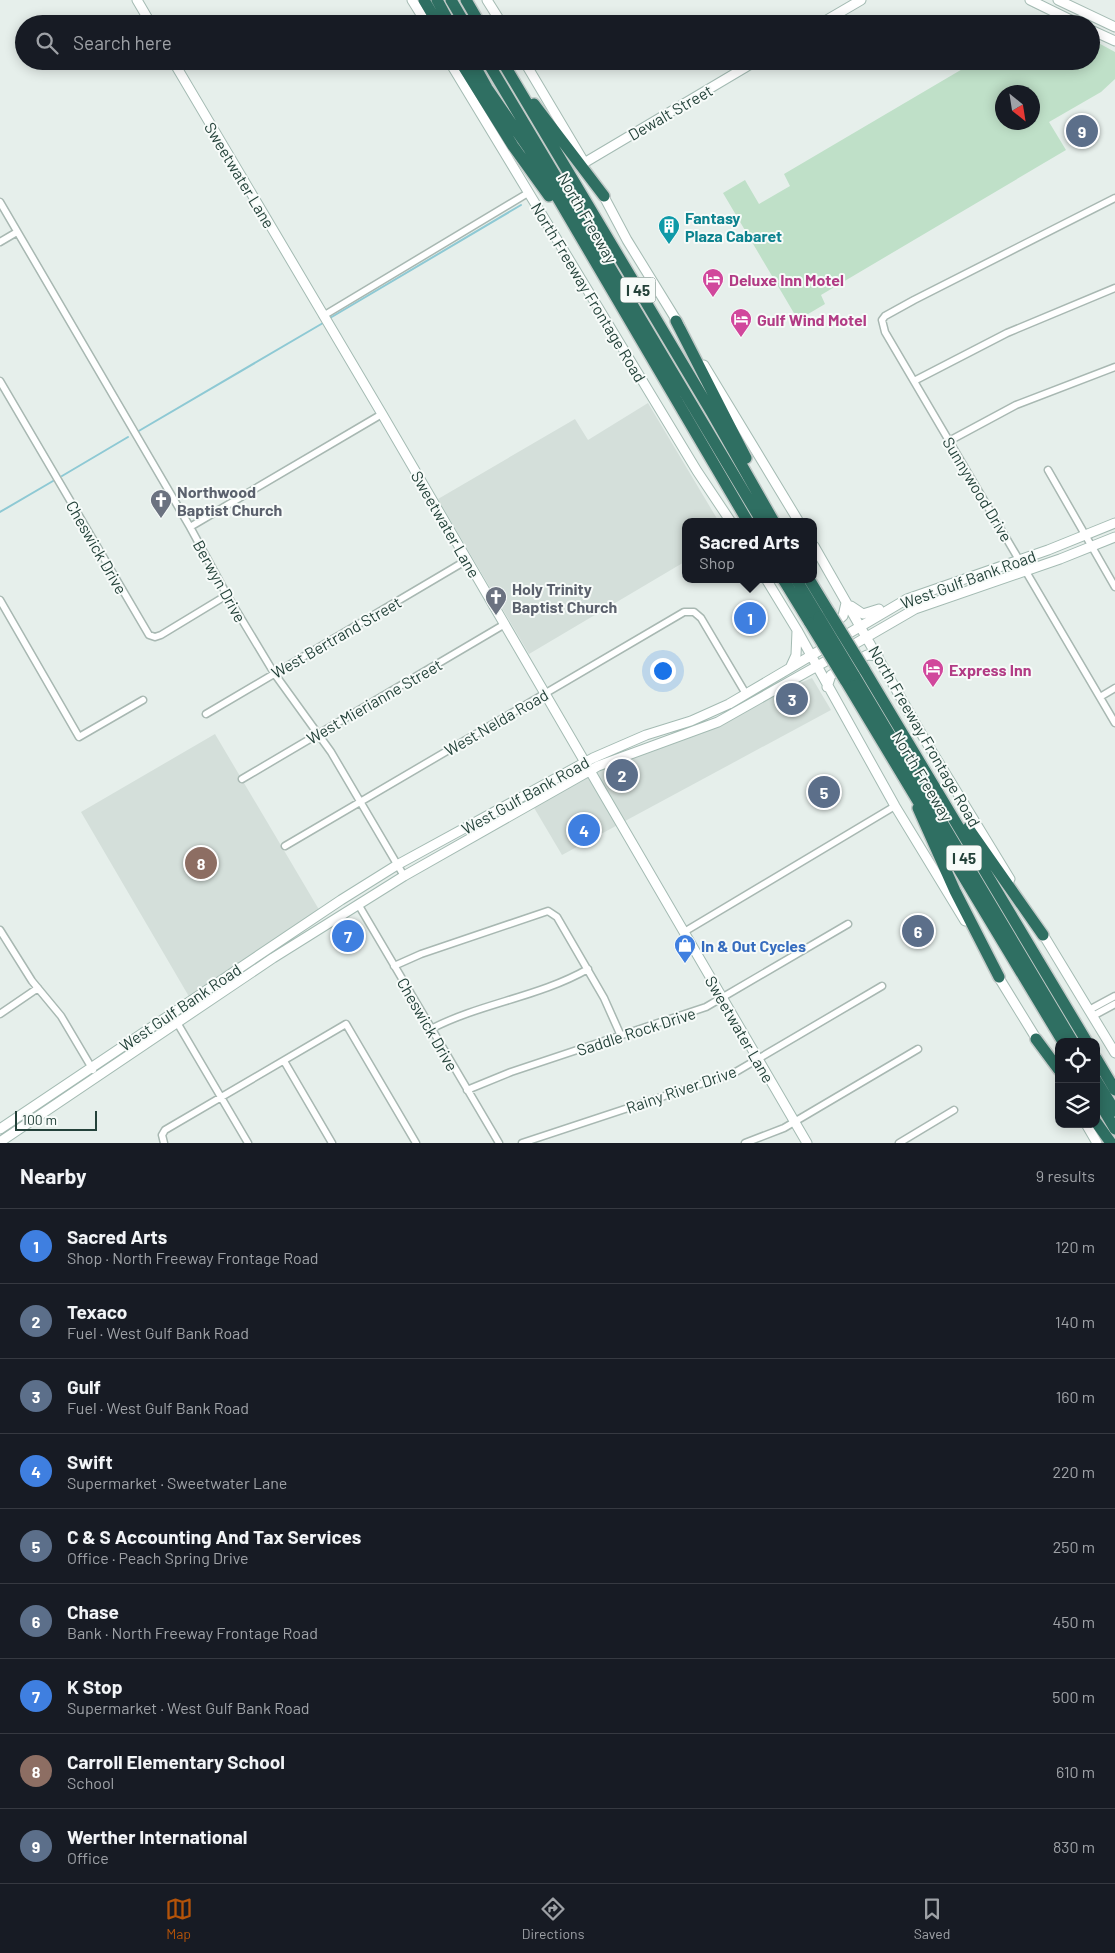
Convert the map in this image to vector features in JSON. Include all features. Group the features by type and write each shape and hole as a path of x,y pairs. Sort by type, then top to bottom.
{"highway":[{"path":"424,0 433,15"},
{"path":"437,0 445,15"},
{"path":"451,0 460,15"},
{"path":"466,0 475,15"},
{"path":"466,70 513,146 549,196 569,217"},
{"name":"North Freeway","path":"477,70 487,88 529,149 746,518"},
{"name":"North Freeway","path":"492,70 767,518"},
{"name":"North Freeway","path":"507,70 712,413 767,518"},
{"path":"509,70 604,196"},
{"path":"676,321 748,462 768,518"},
{"name":"North Freeway","path":"787,583 819,617"},
{"name":"North Freeway","path":"798,583 1072,1038"},
{"name":"North Freeway","path":"810,583 819,617"},
{"name":"North Freeway","path":"854,674 920,761 1085,1038"},
{"name":"North Freeway","path":"854,674 914,792 1061,1038"},
{"path":"920,761 1044,935"},
{"path":"914,792 918,812 999,977"},
{"path":"1036,1039 1055,1065"},
{"path":"1100,1065 1115,1090"},
{"path":"1098,1083 1115,1111"},
{"path":"1100,1104 1115,1128"},
{"path":"1100,1128 1111,1143"}],"main road":[{"path":"137,0 146,15"},
{"path":"412,0 421,15"},
{"path":"487,0 496,15"},
{"path":"835,15 861,0"},
{"path":"1030,0 1061,15"},
{"path":"1058,0 1090,15"},
{"path":"1100,20 1115,27"},
{"path":"1100,34 1115,41"},
{"name":"Sweetwater Lane","path":"178,70 382,414 807,1143"},
{"name":"North Freeway Frontage Road","path":"454,70 697,471 728,518"},
{"path":"529,70 604,196 626,240 797,518"},
{"name":"Dewalt Street","path":"584,163 741,70"},
{"name":"West Gulf Bank Road","path":"0,1129 341,900 397,865 646,735 710,714 890,608 935,588 1115,524"},
{"name":"West Gulf Bank Road","path":"0,1142 358,904 587,767 718,722 816,667 898,617 1115,537"},
{"name":"North Freeway Frontage Road","path":"817,551 925,740 1115,1053"},
{"path":"768,583 797,630 895,806 1055,1071"},
{"path":"935,588 940,600"},
{"path":"845,600 856,611 863,614 880,608 890,608"},
{"path":"797,630 808,636 832,626 845,613 845,600"},
{"path":"792,680 789,668 796,655 797,630"},
{"path":"827,686 831,675 867,655 878,656"},
{"path":"1088,1128 1097,1143"}],"street":[{"path":"323,316 528,193"},
{"name":"Sunnywood Drive","path":"1115,198 894,311 882,320 882,326 1115,723"},
{"name":"Berwyn Drive","path":"0,202 274,673 319,734 404,876"},
{"path":"0,242 18,232"},
{"path":"914,381 982,344 1115,288"},
{"path":"950,442 1016,405 1115,367"},
{"name":"Cheswick Drive","path":"0,381 149,634 155,637 161,635 228,596"},
{"path":"190,527 382,414"},
{"path":"1048,470 1115,587"},
{"name":"West Bertrand Street","path":"206,714 467,560"},
{"path":"0,600 79,737 143,700"},
{"name":"West Nelda Road","path":"285,846 678,614 694,612 705,624 746,694"},
{"name":"West Mierianne Street","path":"242,779 505,624"},
{"path":"1100,697 1115,688"},
{"path":"684,932 895,806"},
{"name":"Cheswick Drive","path":"358,904 499,1143"},
{"path":"394,966 421,954 548,911 557,917 588,969 612,1013 621,1036"},
{"name":"Saddle Rock Drive","path":"467,1090 511,1072 689,1014 722,998 848,924"},
{"path":"0,930 38,988 57,1010 97,1077"},
{"path":"431,1029 468,1012 551,985 588,969"},
{"name":"Rainy River Drive","path":"522,1143 722,1077 758,1060 882,986"},
{"path":"0,1014 38,988"},
{"path":"1091,1013 1115,996"},
{"path":"1091,1013 1115,1004"},
{"path":"172,1014 248,1143"},
{"path":"164,1143 162,1135 166,1130 346,1024 416,1143"},
{"path":"744,1143 774,1133 795,1122 918,1049"},
{"path":"284,1061 332,1143"},
{"path":"899,1143 954,1110"}],"shaded area":[{"path":"648,403 717,518 682,518 682,563 529,654 438,499 575,419 588,440"},
{"path":"812,678 831,710 562,855 533,806 607,763"},
{"path":"215,734 321,913 191,1000 81,812"}],"green space":[{"path":"1100,44 1115,52 1115,79 1101,92 1049,122 1066,150 821,295 825,304 798,320 723,193 745,180 759,204 790,186 784,174 961,70 1100,70"}],"waterway":[{"path":"330,318 521,205"},
{"path":"137,432 323,323"},
{"path":"62,476 128,437"},
{"path":"0,512 53,481"}],"place":[{"name":"Werther International","path":"1082,131"},
{"name":"Fantasy Plaza Cabaret","path":"669,245"},
{"name":"Deluxe Inn Motel","path":"713,298"},
{"name":"Gulf Wind Motel","path":"741,338"},
{"name":"Northwood Baptist Church","path":"161,519"},
{"name":"Holy Trinity Baptist Church","path":"496,616"},
{"name":"Sacred Arts","path":"750,618"},
{"name":"Express Inn","path":"933,688"},
{"name":"Gulf","path":"792,699"},
{"name":"Texaco","path":"622,775"},
{"name":"C & S Accounting And Tax Services","path":"824,792"},
{"name":"Swift","path":"584,830"},
{"name":"Carroll Elementary School","path":"201,863"},
{"name":"Chase","path":"918,931"},
{"name":"K Stop","path":"348,936"},
{"name":"In & Out Cycles","path":"685,964"}]}
